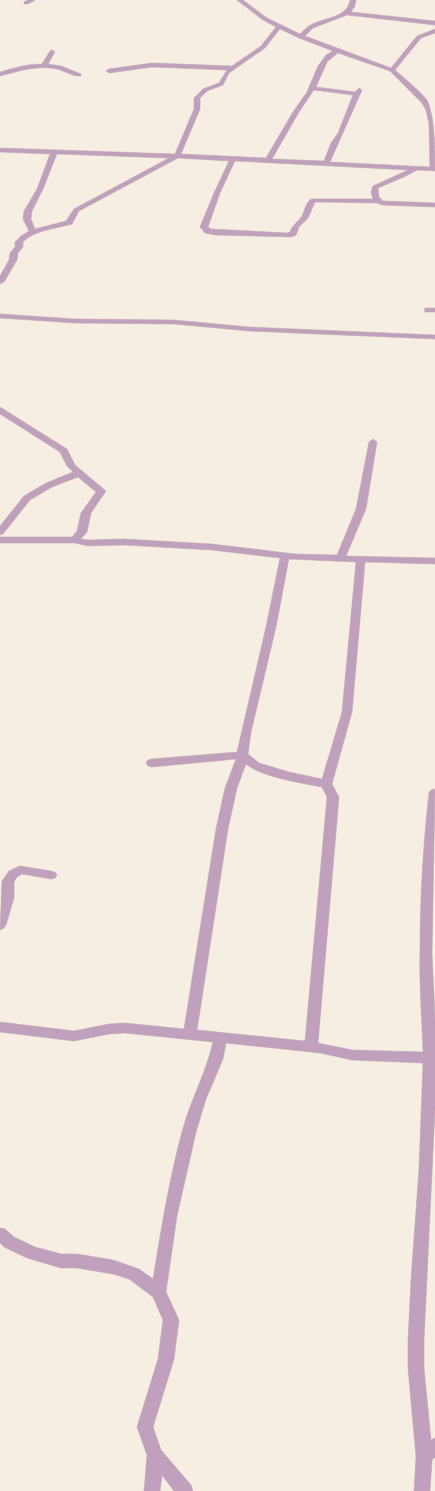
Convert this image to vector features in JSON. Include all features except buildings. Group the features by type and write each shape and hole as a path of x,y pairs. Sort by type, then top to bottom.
{"street":[{"path":"26,3 32,0"},
{"path":"0,150 177,156 434,169 432,110 392,70 301,37 265,19 240,0"},
{"path":"301,37 313,26 346,13 350,9 353,0"},
{"path":"346,13 435,23"},
{"path":"0,282 13,260 14,254 19,246 19,242 24,237 69,222 76,210 177,156 197,109 196,98 205,90 221,84 227,72 263,47 279,26"},
{"path":"392,70 418,37 435,31"},
{"path":"268,160 278,146 296,111 312,88 322,64 328,56 339,50"},
{"path":"44,65 52,52"},
{"path":"0,74 26,66 44,65 79,75"},
{"path":"109,71 152,65 232,68"},
{"path":"312,88 358,92 344,128 334,143 326,164"},
{"path":"33,233 28,219 28,212 40,189 54,152"},
{"path":"234,159 204,227 208,231 215,233 288,235 292,233 295,225 304,218 310,202 313,200 364,202 378,201 382,203 435,205"},
{"path":"378,201 374,196 375,186 404,175 416,168"},
{"path":"0,316 75,321 174,322 249,329 435,337"},
{"path":"0,410 64,451 69,463 102,492 86,512 82,532 75,540"},
{"path":"341,557 361,509 373,442"},
{"path":"0,532 27,498 49,485 79,473"},
{"path":"0,540 75,540 88,543 124,542 212,547 285,556 435,561"},
{"path":"190,1035 222,829 231,788 242,755 285,556"},
{"path":"326,784 347,712 361,558"},
{"path":"152,763 242,755 255,766 288,776 326,784 334,797 311,1047"},
{"path":"422,1491 429,1451 416,1368 416,1340 418,1280 433,1058 426,953 430,836 435,793"},
{"path":"0,925 8,898 8,881 13,874 20,870 52,875"},
{"path":"0,1027 67,1036 81,1036 109,1029 125,1028 220,1039 311,1047 352,1055 433,1058"},
{"path":"158,1292 170,1216 189,1132 199,1099 216,1059 220,1039"},
{"path":"0,1234 10,1242 32,1253 61,1261 77,1261 113,1267 134,1274 158,1292 171,1320 166,1359 145,1427 155,1455 185,1491"},
{"path":"152,1491 155,1455"}]}
